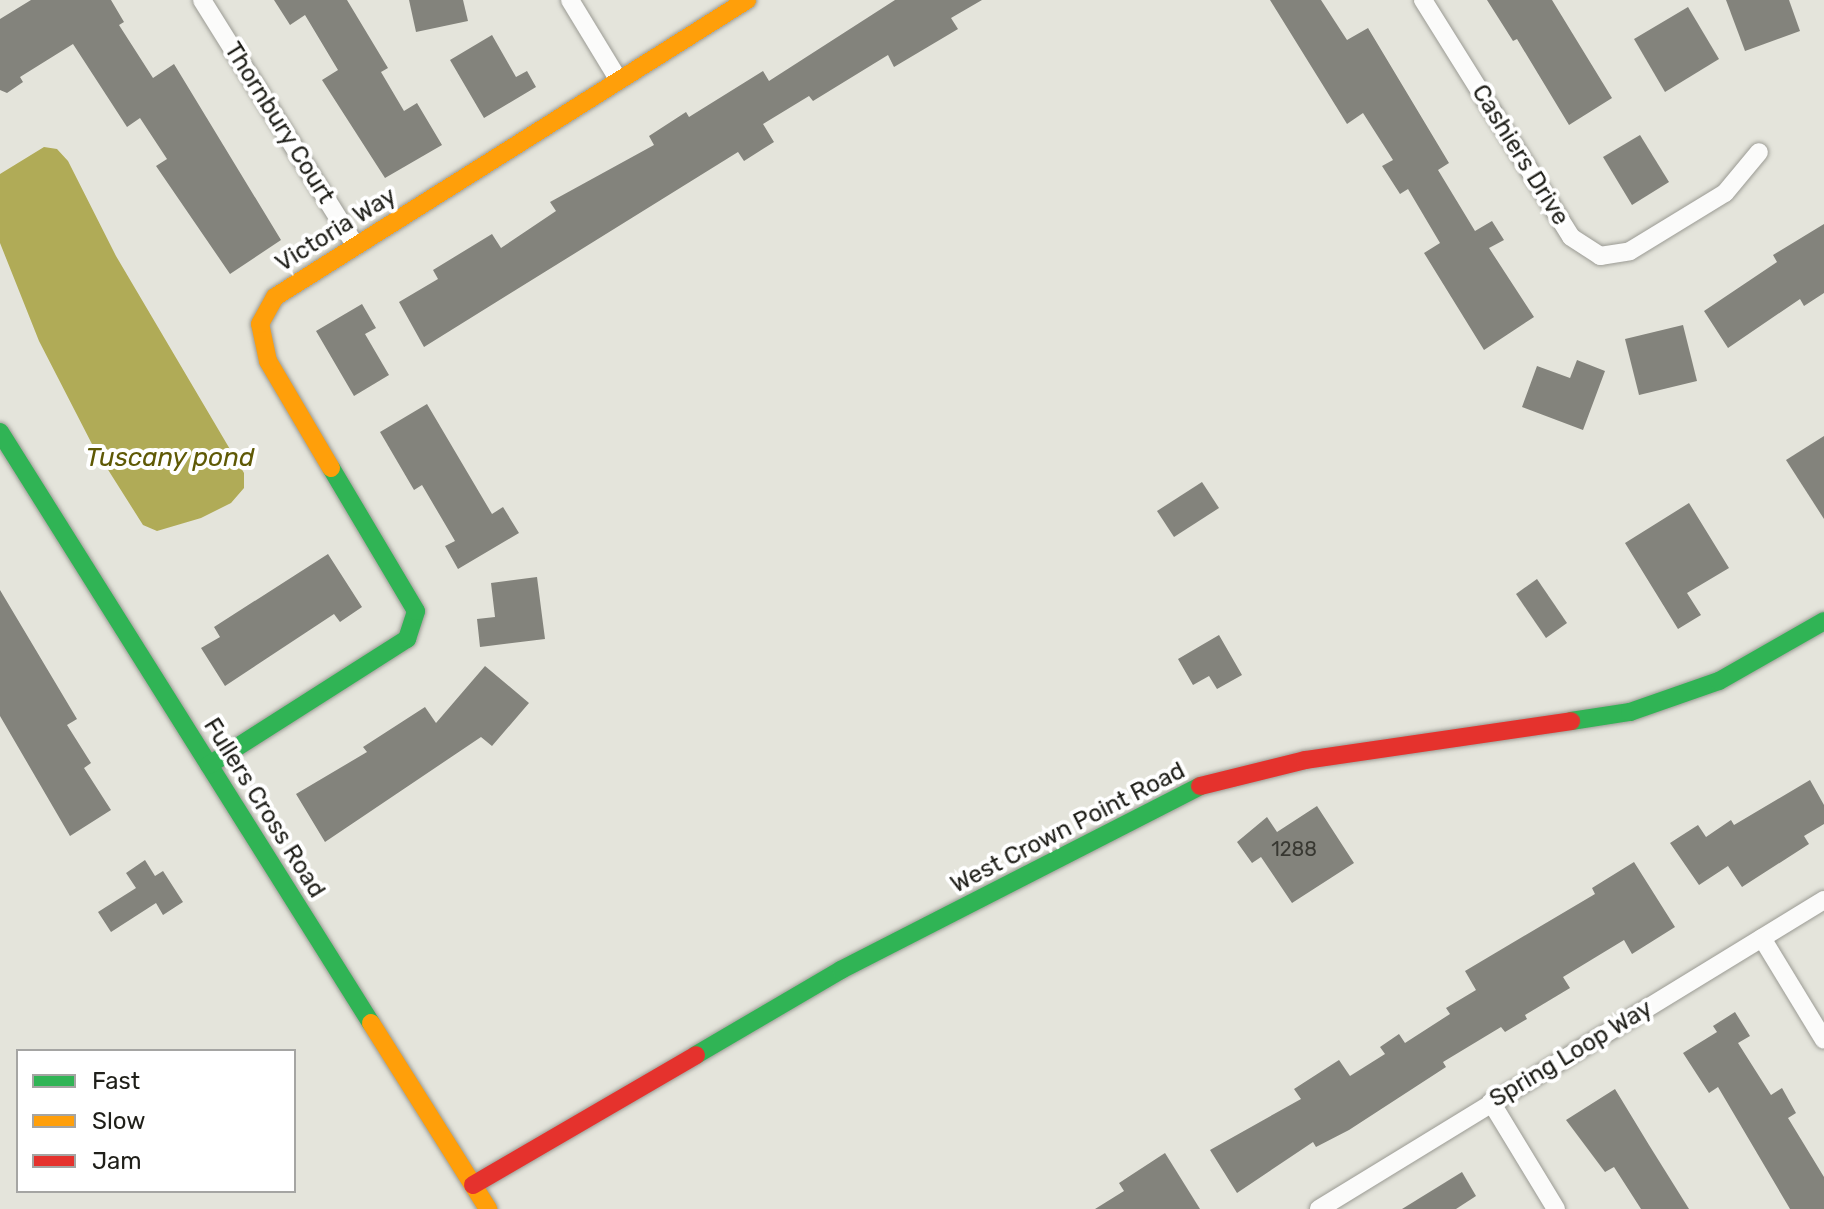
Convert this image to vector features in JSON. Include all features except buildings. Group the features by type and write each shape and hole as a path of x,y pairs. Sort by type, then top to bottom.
{"street":[{"name":"Thornbury Court","path":"202,0 356,246"},
{"path":"570,0 618,79"},
{"name":"Victoria Way","path":"209,765 393,652 407,639 416,611 268,361 260,324 275,297 747,0"},
{"name":"Cashiers Drive","path":"1423,0 1571,237 1600,256 1630,251 1725,193 1759,152"},
{"name":"Fullers Cross Road","path":"0,432 488,1209"},
{"name":"West Crown Point Road","path":"473,1185 841,970 1201,786 1305,760 1630,712 1719,681 1824,621"},
{"name":"Spring Loop Way","path":"1319,1209 1824,900"},
{"path":"1762,938 1824,1040"},
{"path":"1491,1102 1556,1209"}],"water":[{"name":"Tuscany pond","path":"44,147 57,149 68,161 116,256 244,473 244,488 231,503 201,518 157,531 143,525 93,446 39,341 0,243 0,174"}],"traffic: fast":[{"path":"0,432 371,1023"},
{"path":"209,765 407,639 416,611 331,468"},
{"path":"1571,721 1630,712 1719,681 1824,621"},
{"path":"696,1055 841,970 1200,786"}],"traffic: slow":[{"path":"331,468 268,361 260,324 275,297 747,0"},
{"path":"371,1023 488,1209"}],"traffic: jam":[{"path":"1200,786 1305,760 1571,721"},
{"path":"473,1185 696,1055"}]}
